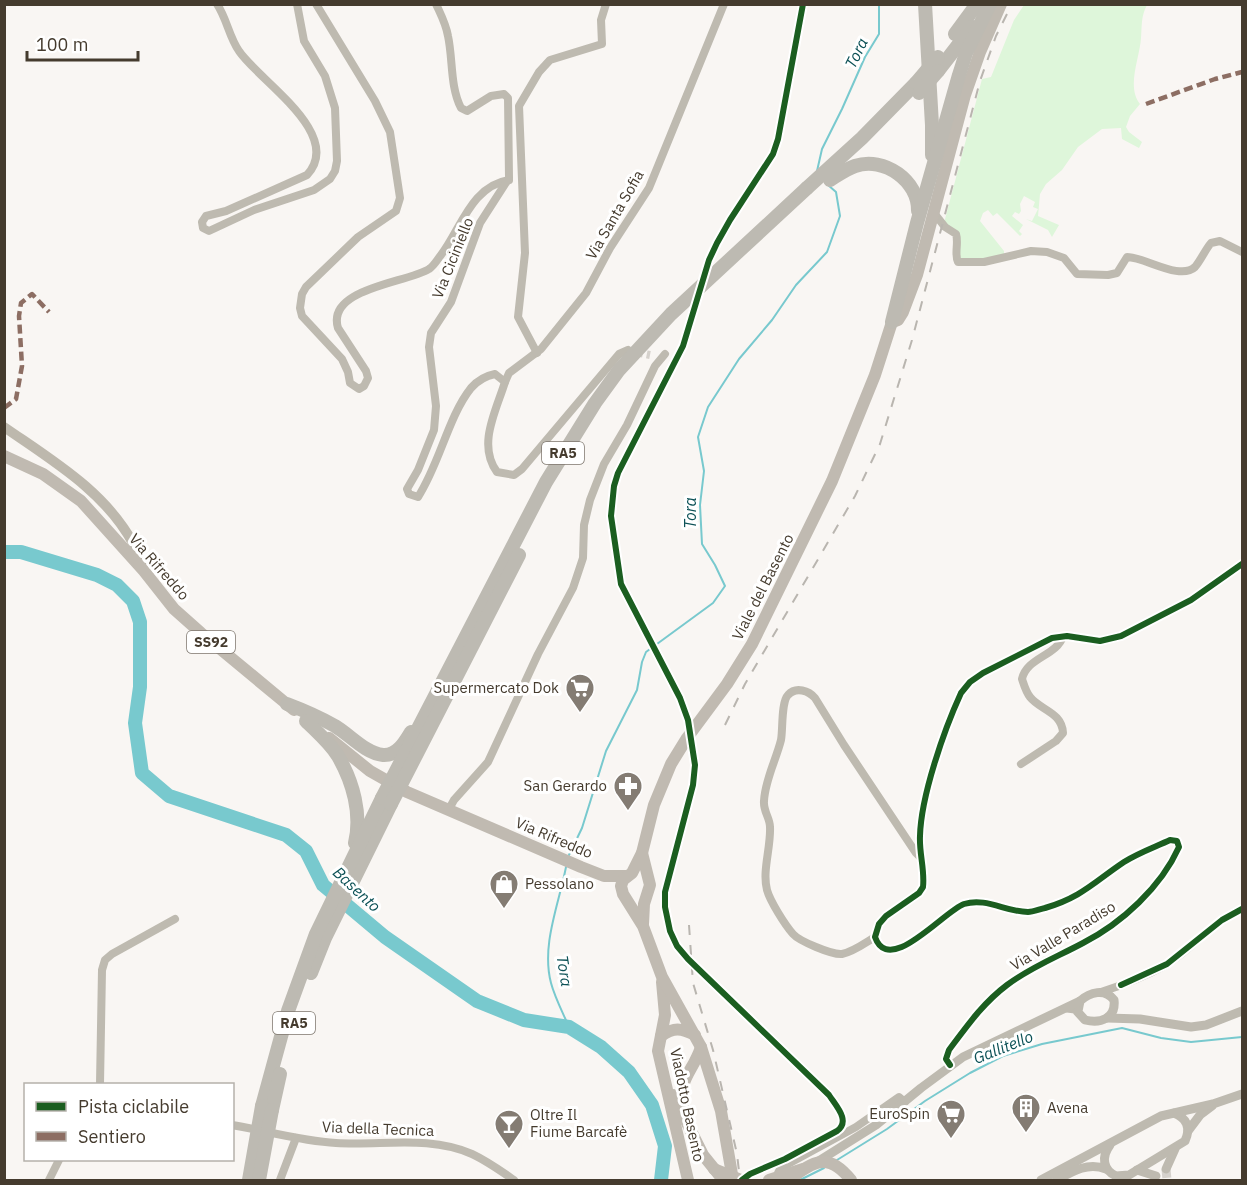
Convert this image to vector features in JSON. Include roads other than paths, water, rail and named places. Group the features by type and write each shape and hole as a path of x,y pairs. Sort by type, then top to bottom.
{"highway":[{"path":"925,4 933,144 928,186"},
{"name":"RA5","path":"938,64 976,4"},
{"path":"892,322 917,223 966,53 989,4"},
{"name":"RA5","path":"387,801 467,634 546,482 576,431 619,370 671,314 841,163 882,118 917,88 989,4"},
{"name":"RA5","path":"249,1180 288,1011 354,866 554,486 600,410 624,377 676,321 830,180 841,163"},
{"path":"830,180 855,166 878,164 888,168 905,180 911,188 918,203 917,223"},
{"path":"287,704 336,727 368,750 389,755 403,746 445,665 467,634"},
{"path":"306,721 333,749 352,785 357,828 354,866"},
{"name":"RA5","path":"260,1180 267,1108"}],"main road":[{"name":"Viale del Basento","path":"629,874 642,853 654,805 671,764 752,644 832,481 875,375 892,322 900,317 911,293 937,216 965,95 1000,4"},
{"path":"4,428 60,466 103,501 127,533 143,562 144,571"},
{"name":"Via Rifreddo","path":"4,456 43,474 81,501 181,615 287,704"},
{"name":"SS92","path":"287,704 306,721"},
{"name":"Via Rifreddo","path":"306,721 382,779 407,792 604,876"},
{"path":"642,853 650,889 646,897 643,926"},
{"path":"648,878 640,873 629,874 623,880 625,895 643,926 662,977 701,1047 721,1111 733,1179"},
{"name":"SS92","path":"604,876 629,874"},
{"name":"SS92","path":"604,876 625,895"},
{"path":"625,895 637,901 646,897"},
{"path":"661,1036 665,1015 662,977"},
{"path":"661,1036 675,1029 695,1035"},
{"name":"Viadotto Basento","path":"661,1036 658,1051 688,1180"},
{"path":"684,1114 681,1097 683,1083 701,1047"},
{"path":"666,1082 703,1155 714,1169 733,1179"},
{"path":"780,1179 817,1162 827,1161 848,1176"},
{"path":"780,1179 803,1169"}],"street":[{"path":"217,4 237,50 249,65 293,105 304,121 312,138 315,158 313,168 307,175 226,212 206,216 202,222 203,228 209,231 254,210 314,190 330,179 335,171 337,161 335,108 325,76 304,41 297,4"},
{"name":"Via Ciciniello","path":"316,4 375,101 390,132 400,198 396,211 358,237 306,287 300,302 302,316 337,352 348,372 350,383 354,387 359,389 364,387 368,378 366,371 338,328 336,320 339,309 351,298 394,280 430,269 446,249 473,203 488,187 509,180"},
{"path":"436,4 444,19 449,38 450,58 461,108 467,111 491,96 504,93 508,98 509,180"},
{"path":"507,128 539,72 550,60 602,44 601,20 606,4"},
{"name":"Via Santa Sofia","path":"505,382 509,373 537,353 586,293 610,248 649,188 724,4"},
{"path":"519,106 525,253 518,317 537,353"},
{"name":"Via Ciciniello","path":"505,382 495,374 484,376 472,387 460,405 427,483 418,496 409,494 407,489 418,470 434,430 436,406 429,347 431,333 451,302 480,223 509,180"},
{"path":"937,216 945,227 956,234 958,262 984,262 1030,251 1047,252 1064,258 1077,274 1108,275 1117,273 1127,257 1189,271 1211,243 1220,241 1242,252"},
{"path":"505,382 486,443 489,462 497,472 514,475 619,354 628,350"},
{"path":"449,809 492,755 510,710 573,588 583,558 586,517 604,464 627,425 655,366 663,356 650,355"},
{"path":"921,858 815,698 810,692 804,690 788,695 780,741 765,788 763,805 770,824 766,877 768,891 793,935 820,948 839,954 845,953 875,937 879,924 919,893 923,887 921,828 930,778 961,693 970,682 982,673 1052,638 1063,636 1100,641 1121,636 1184,605 1242,564"},
{"path":"1021,764 1056,741 1063,733 1061,724 1055,716 1029,697 1022,679 1026,669 1058,646 1063,636"},
{"name":"Via Valle Paradiso","path":"875,937 881,948 888,950 909,945 954,909 967,903 980,902 1028,912 1061,903 1082,894 1126,861 1170,840 1178,843 1179,850 1153,887 1124,916 1084,943 1042,962 989,999 949,1050 946,1059 950,1065"},
{"path":"817,1162 861,1135 950,1065 1064,1008 1079,1006 1090,995 1120,985 1167,964 1222,920 1242,909"},
{"path":"100,1083 102,970 105,960 175,919"},
{"path":"1107,1018 1112,1015 1114,993 1120,985"},
{"path":"1101,992 1107,993 1114,1002 1140,1019"},
{"path":"1079,1006 1081,1016 1090,1021 1107,1018 1140,1019 1191,1028 1206,1025 1242,1011"},
{"path":"1041,1180 1161,1116 1213,1104 1242,1094"},
{"path":"780,1179 780,1169 788,1164 855,1127 898,1097 905,1102"},
{"path":"1110,1145 1104,1155 1106,1169 1111,1174 1121,1177 1185,1141 1188,1131 1200,1115 1213,1104"},
{"path":"1174,1113 1185,1119 1188,1131"},
{"name":"Via della Tecnica","path":"234,1125 296,1138 336,1143 421,1143 448,1146 484,1160 514,1180"},
{"path":"280,1180 296,1138"},
{"path":"1166,1169 1176,1148"},
{"path":"48,1180 58,1161"},
{"path":"1057,1180 1090,1166 1106,1169"},
{"path":"1137,1170 1156,1176"}],"waterway":[{"name":"Tora","path":"817,171 822,149 865,57 879,34 879,4"},
{"name":"Tora","path":"569,855 582,828 606,751 637,690 646,652 713,603 725,586 702,544 700,505 704,471 698,437 708,407 739,359 772,320 796,285 827,252 840,216 836,192 828,185"},
{"name":"Basento","path":"4,552 21,552 97,575 117,585 133,601 140,622 140,687 135,723 142,773 169,796 286,835 306,851 323,885 385,937 477,1001 524,1020 569,1027 601,1047 629,1072 652,1105 665,1146 661,1180"},
{"name":"Tora","path":"566,867 552,925 548,969 557,1000 569,1027"},
{"name":"Gallitello","path":"837,1160 970,1073 1003,1056 1042,1044 1122,1028 1161,1038 1191,1042 1242,1037"},
{"name":"Gallitello","path":"800,1180 824,1168"}],"tunnel":[{"path":"635,352 650,355"},
{"path":"1166,1169 1167,1180"}],"railway":[{"path":"725,725 745,684 855,496 880,444 912,340 980,81 996,36 1012,4"},
{"path":"689,925 693,983 713,1050 737,1154 740,1180"}],"place":[{"name":"Supermercato Dok","path":"580,714"},
{"name":"San Gerardo","path":"628,812"},
{"name":"Pessolano","path":"504,910"},
{"name":"Avena","path":"1026,1134"},
{"name":"EuroSpin","path":"951,1140"},
{"name":"Oltre Il Fiume Barcafè","path":"509,1150"}]}
